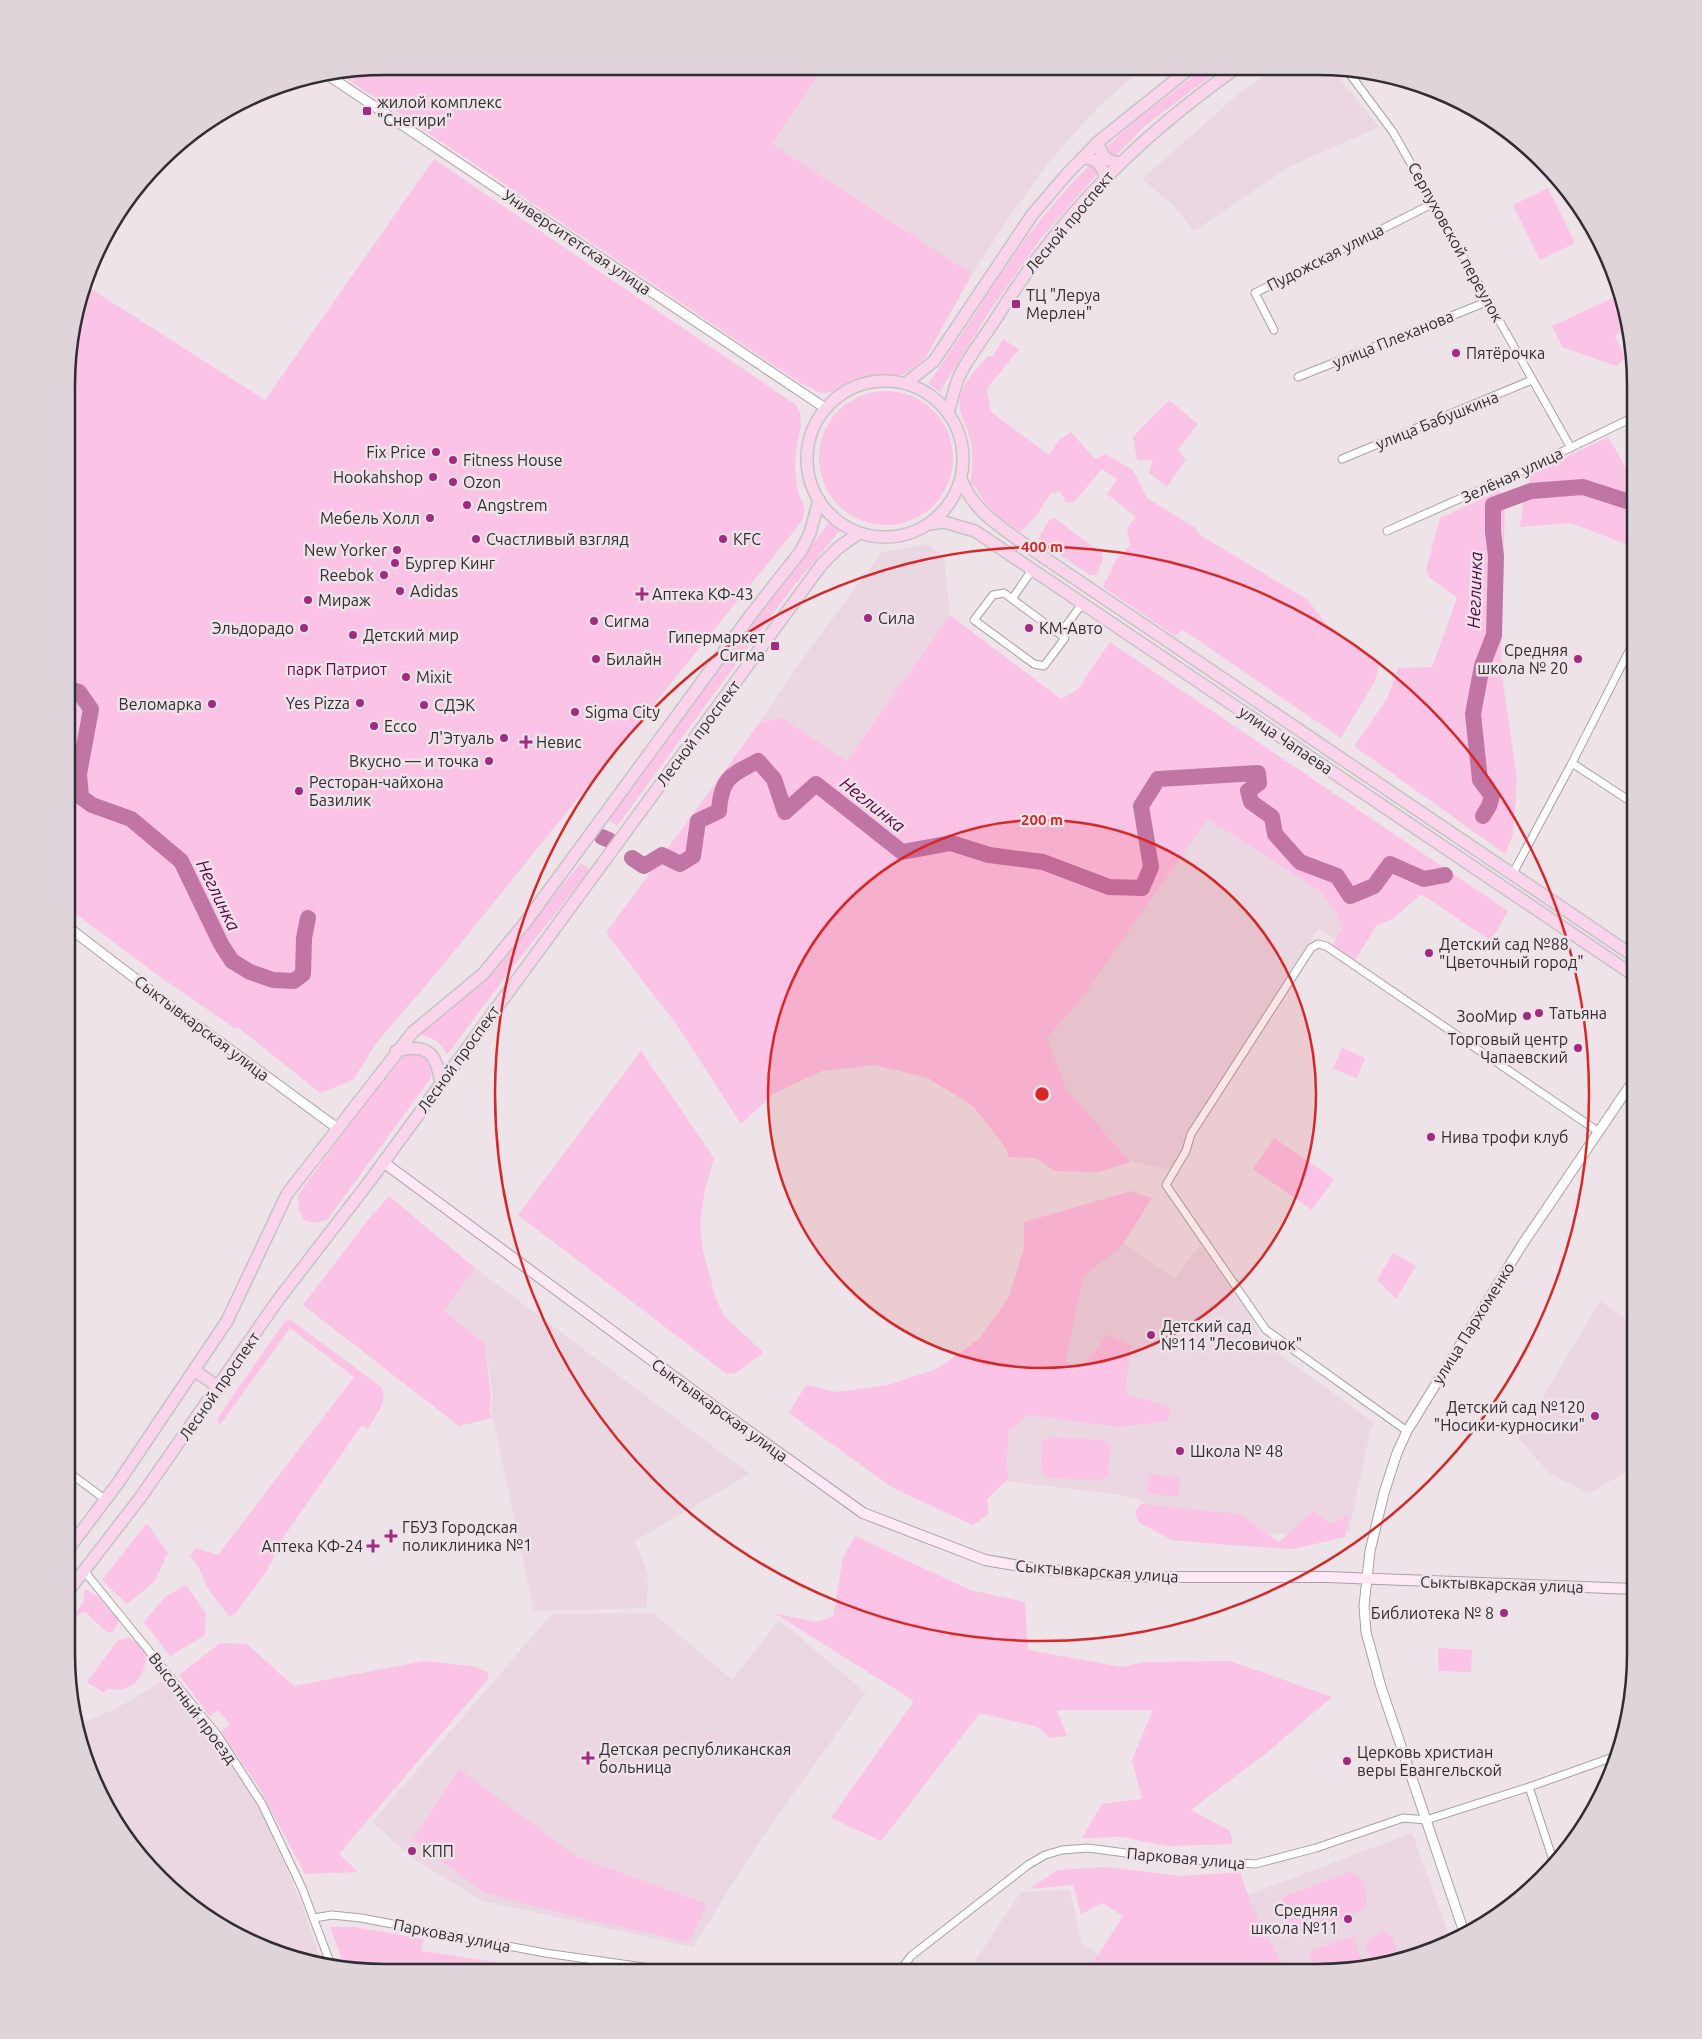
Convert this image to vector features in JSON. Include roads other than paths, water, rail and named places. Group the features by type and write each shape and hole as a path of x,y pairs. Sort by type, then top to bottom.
{"main road":[{"name":"Лесной проспект","path":"906,383 934,361 1032,215 1082,158 1098,142 1180,75"},
{"name":"Лесной проспект","path":"948,412 959,377 1036,259 1119,163 1170,117 1227,75"},
{"path":"1098,142 1104,158 1110,162 1119,163"},
{"path":"1082,158 1091,158 1098,162 1106,177"},
{"path":"877,381 906,383 930,394 948,412 959,432 964,455 962,479 955,496 944,512 930,524 914,532 898,536 880,537 859,533 846,527 831,515 819,500 811,482 807,463 808,444 815,425 825,408 842,394 862,384 877,381"},
{"name":"улица Чапаева","path":"962,479 972,502 981,512 1024,544 1627,952"},
{"name":"Лесной проспект","path":"75,1540 106,1500 227,1321 287,1194 413,1032 483,974 496,959 750,616 801,551 810,533 819,500"},
{"name":"улица Чапаева","path":"930,524 944,522 975,531 1627,971"},
{"name":"Лесной проспект","path":"75,1583 278,1300 384,1162 822,564 838,548 859,533"},
{"path":"396,1052 412,1047 428,1052 436,1064 441,1084"},
{"name":"Сыктывкарская улица","path":"384,1162 722,1412 862,1512 985,1560 1037,1569 1146,1577 1327,1577 1627,1589"},
{"path":"194,1370 218,1386"}],"street":[{"name":"Серпуховской переулок","path":"1352,78 1393,132 1571,448"},
{"name":"Университетская улица","path":"334,80 825,408"},
{"name":"Пудожская улица","path":"1274,330 1255,293 1434,203"},
{"name":"улица Плеханова","path":"1298,377 1489,301"},
{"name":"улица Бабушкина","path":"1342,459 1532,380"},
{"name":"Зелёная улица","path":"1386,531 1436,510 1627,420"},
{"path":"1012,599 1032,570"},
{"path":"1004,593 1012,599 1065,638 1044,666 1034,664 974,620 993,594 1004,593"},
{"path":"1060,634 1082,604"},
{"path":"1512,875 1627,655"},
{"path":"1572,763 1627,799"},
{"name":"Сыктывкарская улица","path":"75,932 171,1006 337,1128"},
{"path":"1406,1431 1266,1330 1166,1185 1186,1151 1192,1134 1310,948 1318,944 1326,946 1599,1132"},
{"name":"улица Пархоменко","path":"1462,1927 1381,1687 1366,1632 1364,1606 1370,1551 1384,1493 1406,1431 1522,1245 1627,1090"},
{"path":"75,1476 106,1500"},
{"name":"Высотный проезд","path":"84,1572 218,1736 262,1804 287,1854 314,1918 328,1959"},
{"name":"Парковая улица","path":"905,1964 911,1956 1008,1878 1054,1852 1088,1848 1164,1858 1256,1864 1316,1848 1404,1818 1426,1820 1608,1759"},
{"path":"1529,1787 1552,1856"},
{"name":"Парковая улица","path":"314,1918 332,1915 361,1918 545,1954 619,1964"}],"waterway":[{"name":"Неглинка","path":"1483,816 1492,796 1480,780 1473,714 1482,666 1494,635 1496,556 1493,532 1493,505 1531,491 1583,487 1627,501"},
{"name":"Неглинка","path":"75,691 79,692 91,709 79,774 81,797 92,805 131,819 181,861 221,944 232,961 250,972 273,980 294,981 303,974 304,938 308,918"},
{"name":"Неглинка","path":"632,858 644,866 662,855 680,864 693,856 698,821 719,811 725,784 734,774 758,761 774,779 785,812 816,784 902,852 951,843 989,855 1043,862 1109,887 1142,888 1151,867 1141,806 1158,779 1258,773 1259,783 1248,791 1251,802 1272,817 1275,834 1300,862 1337,876 1350,896 1374,886 1390,864 1424,879 1445,875"},
{"name":"Неглинка","path":"602,837 609,840"}],"place":[{"name":"жилой комплекс \"Снегири\"","path":"367,111"},
{"name":"ТЦ \"Леруа Мерлен\"","path":"1016,304"},
{"name":"Пятёрочка","path":"1456,353"},
{"name":"Fix Price","path":"436,452"},
{"name":"Fitness House","path":"453,460"},
{"name":"Hookahshop","path":"433,477"},
{"name":"Ozon","path":"453,482"},
{"name":"Angstrem","path":"467,505"},
{"name":"Мебель Холл","path":"430,518"},
{"name":"Счастливый взгляд","path":"476,539"},
{"name":"KFC","path":"723,539"},
{"name":"New Yorker","path":"397,550"},
{"name":"Бургер Кинг","path":"395,563"},
{"name":"Reebok","path":"384,575"},
{"name":"Adidas","path":"400,591"},
{"name":"Аптека КФ-43","path":"642,594"},
{"name":"Мираж","path":"308,600"},
{"name":"Сила","path":"868,618"},
{"name":"Сигма","path":"594,621"},
{"name":"Эльдорадо","path":"304,628"},
{"name":"КМ-Авто","path":"1029,628"},
{"name":"Детский мир","path":"353,635"},
{"name":"Гипермаркет Сигма","path":"775,646"},
{"name":"Билайн","path":"596,659"},
{"name":"Средняя школа № 20","path":"1578,659"},
{"name":"Mixit","path":"406,677"},
{"name":"Yes Pizza","path":"360,703"},
{"name":"Веломарка","path":"212,704"},
{"name":"СДЭК","path":"424,705"},
{"name":"Sigma City","path":"575,712"},
{"name":"Ecco","path":"374,726"},
{"name":"Л'Этуаль","path":"504,738"},
{"name":"Невис","path":"526,742"},
{"name":"Вкусно — и точка","path":"489,761"},
{"name":"Ресторан-чайхона Базилик","path":"299,791"},
{"name":"Детский сад №88 \"Цветочный город\"","path":"1429,953"},
{"name":"Татьяна","path":"1539,1013"},
{"name":"ЗооМир","path":"1527,1016"},
{"name":"Торговый центр Чапаевский","path":"1578,1048"},
{"name":"Нива трофи клуб","path":"1431,1137"},
{"name":"Детский сад №114 \"Лесовичок\"","path":"1151,1335"},
{"name":"Детский сад №120 \"Носики-курносики\"","path":"1595,1416"},
{"name":"Школа № 48","path":"1180,1451"},
{"name":"ГБУЗ Городская поликлиника №1","path":"391,1536"},
{"name":"Аптека КФ-24","path":"373,1546"},
{"name":"Библиотека № 8","path":"1504,1613"},
{"name":"Детская республиканская больница","path":"588,1758"},
{"name":"Церковь христиан веры Евангельской","path":"1347,1761"},
{"name":"КПП","path":"412,1851"},
{"name":"Средняя школа №11","path":"1348,1919"}],"park label":[{"name":"парк Патриот","path":"337,669"}]}
